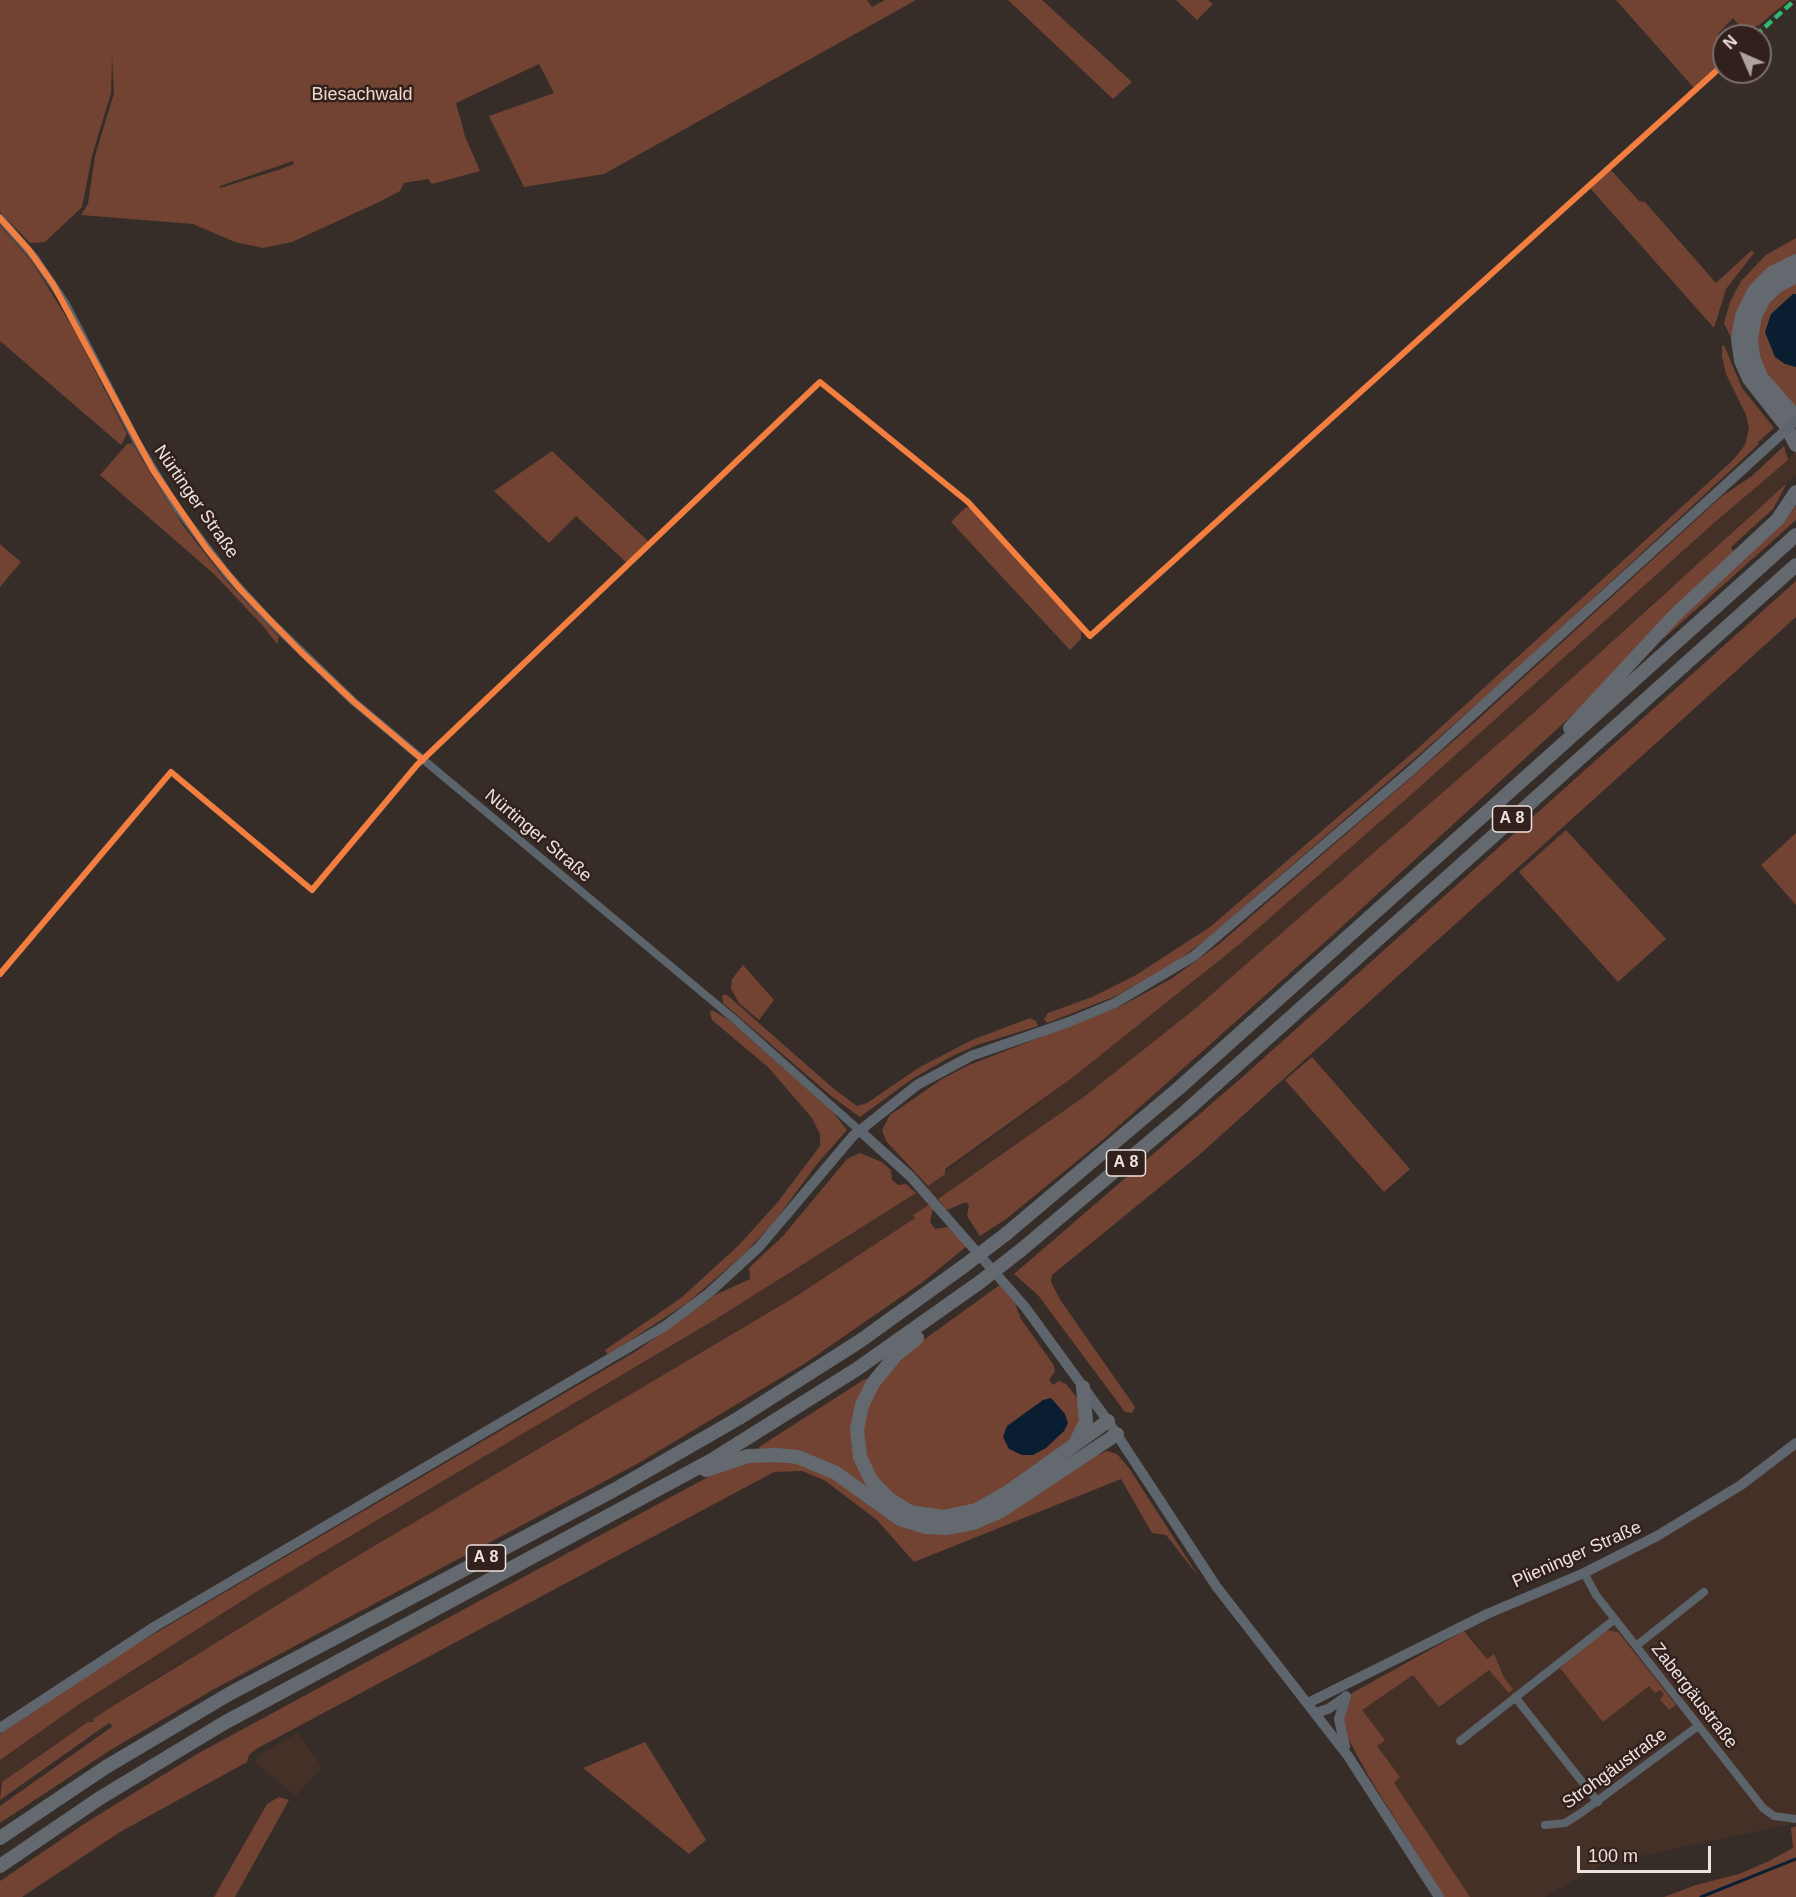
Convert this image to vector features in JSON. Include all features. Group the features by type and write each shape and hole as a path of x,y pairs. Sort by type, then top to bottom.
{"highway":[{"path":"1796,261 1772,273 1755,290 1742,316 1738,339 1741,361 1749,380 1786,426 1796,444"},
{"path":"1796,276 1782,283 1764,299 1755,316 1750,338 1753,357 1761,377 1796,419"},
{"path":"1540,764 1587,708 1665,624 1784,513 1796,492"},
{"name":"A 8","path":"0,1838 106,1767 229,1694 593,1501 718,1431 860,1341 964,1266 1006,1234 1179,1088 1796,536"},
{"name":"A 8","path":"0,1866 110,1792 224,1723 676,1480 825,1390 980,1282 1021,1250 1202,1096 1796,565"},
{"path":"952,1302 888,1364 864,1400 857,1424 861,1461 873,1484 893,1502 914,1513 932,1517 957,1516 994,1501 1108,1421"},
{"path":"1071,1446 1085,1424 1083,1387"},
{"path":"676,1480 748,1456 798,1457 836,1473 900,1519 922,1526 946,1528 973,1523 1001,1511 1117,1434"}],"main road":[{"path":"0,1728 135,1639 671,1322 709,1293 759,1247 859,1130 898,1097 947,1067 1115,1003 1172,971 1205,948 1414,768 1796,419"},
{"path":"859,1130 908,1174 999,1274 1108,1421 1216,1587 1348,1756 1439,1897"},
{"name":"Plieninger Straße","path":"1308,1703 1360,1680 1487,1614 1584,1572 1695,1515 1760,1472 1796,1443"},
{"name":"Plieninger Straße","path":"1316,1713 1328,1709 1347,1696 1360,1680"},
{"path":"1347,1696 1340,1712 1339,1725 1348,1756"}],"street":[{"name":"Nürtinger Straße","path":"0,218 29,250 53,284 85,339 137,442 177,508 222,568 261,611 353,701 733,1018 859,1130"},
{"name":"Zabergäustraße","path":"1584,1572 1596,1596 1763,1808 1774,1816 1796,1819"},
{"path":"1636,1646 1704,1592"},
{"path":"1460,1740 1615,1619"},
{"path":"1515,1697 1598,1802"},
{"name":"Strohgäustraße","path":"1545,1825 1565,1823 1598,1802 1698,1726"}],"shaded area":[{"path":"1796,451 1796,475 1728,535 1729,538 1676,585 1673,585 1530,716 1311,909 1196,1008 1085,1096 914,1215 915,1218 795,1297 153,1680 141,1690 49,1748 46,1754 44,1752 2,1782 0,1786 0,1760 78,1705 256,1592 716,1319 901,1203 1028,1112 1182,991 1299,893"},
{"path":"1796,1443 1796,1823 1603,1864 1544,1897 1465,1897 1344,1715 1407,1666 1436,1703 1489,1661 1464,1629 1657,1536"},
{"path":"298,1733 322,1767 296,1796 256,1763 257,1756"}],"green space":[{"name":"Biesachwald","path":"0,0 867,0 872,7 885,0 916,0 604,174 524,187 489,116 554,93 539,64 456,103 465,136 480,171 432,184 428,179 404,183 400,191 379,202 292,242 263,248 235,242 193,224 81,215 88,204 95,156 114,93 112,56 111,93 92,156 82,207 45,242 30,243 0,212","holes":["293,161 294,164 278,170 220,188 220,186"]},
{"path":"1008,0 1042,0 1132,82 1113,99"},
{"path":"1176,0 1208,0 1213,4 1197,20"},
{"path":"1616,0 1789,0 1760,24 1738,24 1733,18 1727,24 1712,24 1712,72 1694,88"},
{"path":"1611,170 1639,201 1645,202 1716,283 1752,250 1754,253 1726,289 1714,328 1590,188"},
{"path":"0,225 33,263 76,333 127,434 121,445 0,341"},
{"path":"1796,238 1796,255 1787,259 1732,340 1724,323 1730,302 1741,281 1766,255"},
{"path":"1796,283 1796,407 1769,381 1756,353 1758,318 1779,292"},
{"path":"1724,345 1742,388 1774,428 1758,442 1759,444 1507,678 1207,939 1173,964 1116,996 1047,1023 1044,1019 1048,1013 1092,997 1136,975 1210,927 1417,749 1733,460 1745,445 1749,429 1746,415 1726,374 1722,357 1722,346"},
{"path":"132,443 182,524 224,578 279,637 277,644 214,574 100,475 127,444"},
{"path":"1784,446 1788,460 1714,523 1413,793 1241,943 1072,1078 945,1169 945,1174 928,1186 886,1141 882,1130 890,1115 942,1079 969,1065 1121,1006 1171,979 1218,945 1474,723 1722,496 1752,476"},
{"path":"552,451 649,542 627,563 576,516 549,543 494,491"},
{"path":"1787,483 1773,509 1731,547 1734,553 1581,707 1335,933 1104,1139 1006,1219 980,1236 967,1216 969,1205 966,1202 947,1210 938,1199 1085,1096 1196,1008 1530,716"},
{"path":"1796,505 1796,520 1664,638 1662,636 1786,520"},
{"path":"966,507 973,509 1081,630 1081,639 1070,650 951,522"},
{"path":"0,544 21,562 0,587"},
{"path":"1796,581 1796,617 1198,1156 1052,1275 1051,1282 1061,1301 1135,1407 1132,1413 1125,1412 1038,1295 1014,1274 1239,1080"},
{"path":"1566,830 1666,939 1618,982 1519,872"},
{"path":"1796,833 1796,905 1761,865"},
{"path":"743,965 774,1000 759,1020 739,1003 731,989 732,979"},
{"path":"722,995 727,995 834,1089 857,1106 867,1103 920,1067 972,1040 1030,1018 1036,1021 1038,1026 977,1045 950,1057 912,1079 860,1117 830,1095 723,1003"},
{"path":"712,1010 729,1020 831,1110 847,1130 817,1164 774,1222 744,1254 687,1303 608,1355 605,1350 681,1298 739,1245 777,1203 820,1146 820,1134 812,1118 768,1067 712,1020 710,1013"},
{"path":"1312,1057 1410,1169 1384,1192 1285,1080"},
{"path":"860,1153 882,1162 891,1170 892,1180 898,1185 906,1184 916,1193 716,1319 256,1592 78,1705 0,1760 0,1734 130,1648 638,1350 717,1294 750,1279 749,1268 783,1236 847,1159"},
{"path":"929,1205 933,1209 930,1222 935,1229 948,1227 967,1246 924,1281 804,1364 637,1464 216,1688 112,1749 0,1823 0,1806 113,1726 109,1723 0,1800 2,1782 88,1722 94,1722 93,1719 110,1708 349,1561 795,1297 915,1218 913,1215"},
{"path":"1001,1284 1014,1301 1021,1319 1053,1364 1055,1371 1049,1380 1053,1385 1059,1381 1066,1384 1078,1399 1082,1410 1074,1437 1020,1479 961,1511 916,1509 890,1495 867,1463 862,1419 877,1385 911,1349"},
{"path":"865,1379 869,1380 856,1410 873,1490 870,1494 851,1478 760,1451 759,1447"},
{"path":"1107,1451 1117,1454 1129,1468 1199,1577 1166,1535 1152,1533 1121,1479 914,1562 877,1520 824,1480 802,1471 774,1472 256,1749 249,1755 247,1762 120,1832 22,1897 0,1897 0,1881 87,1822 197,1754 719,1471 762,1459 811,1465 921,1530"},
{"path":"1606,1630 1618,1632 1676,1705 1669,1710 1660,1699 1664,1695 1661,1690 1655,1693 1649,1686 1603,1722 1560,1668"},
{"path":"1464,1631 1487,1659 1494,1654 1504,1678 1513,1689 1509,1693 1489,1670 1439,1707 1413,1675 1362,1710 1385,1740 1377,1746 1400,1777 1394,1783 1470,1897 1444,1897 1369,1777 1344,1731 1342,1720 1347,1698 1352,1693"},
{"path":"645,1742 706,1840 689,1854 583,1768"},
{"path":"279,1797 289,1800 235,1897 214,1897 267,1804"},
{"path":"1796,1826 1796,1897 1664,1897 1696,1885 1739,1874 1769,1861 1793,1848 1791,1828"}],"water":[{"path":"1793,294 1796,294 1796,367 1785,364 1775,357 1765,332 1771,314"},
{"path":"1051,1398 1065,1414 1068,1423 1064,1431 1046,1448 1033,1455 1022,1455 1009,1449 1003,1437 1007,1426 1043,1400"}],"waterway":[{"path":"1701,1897 1796,1859"}],"marked path":[{"path":"1768,24 1795,0"}],"cycle path":[{"path":"0,974 171,772 312,890 417,765 820,382 968,502 1090,636 1712,75"},
{"path":"0,218 29,250 53,284 153,470 207,549 241,590 301,652 353,701 423,760"}]}
